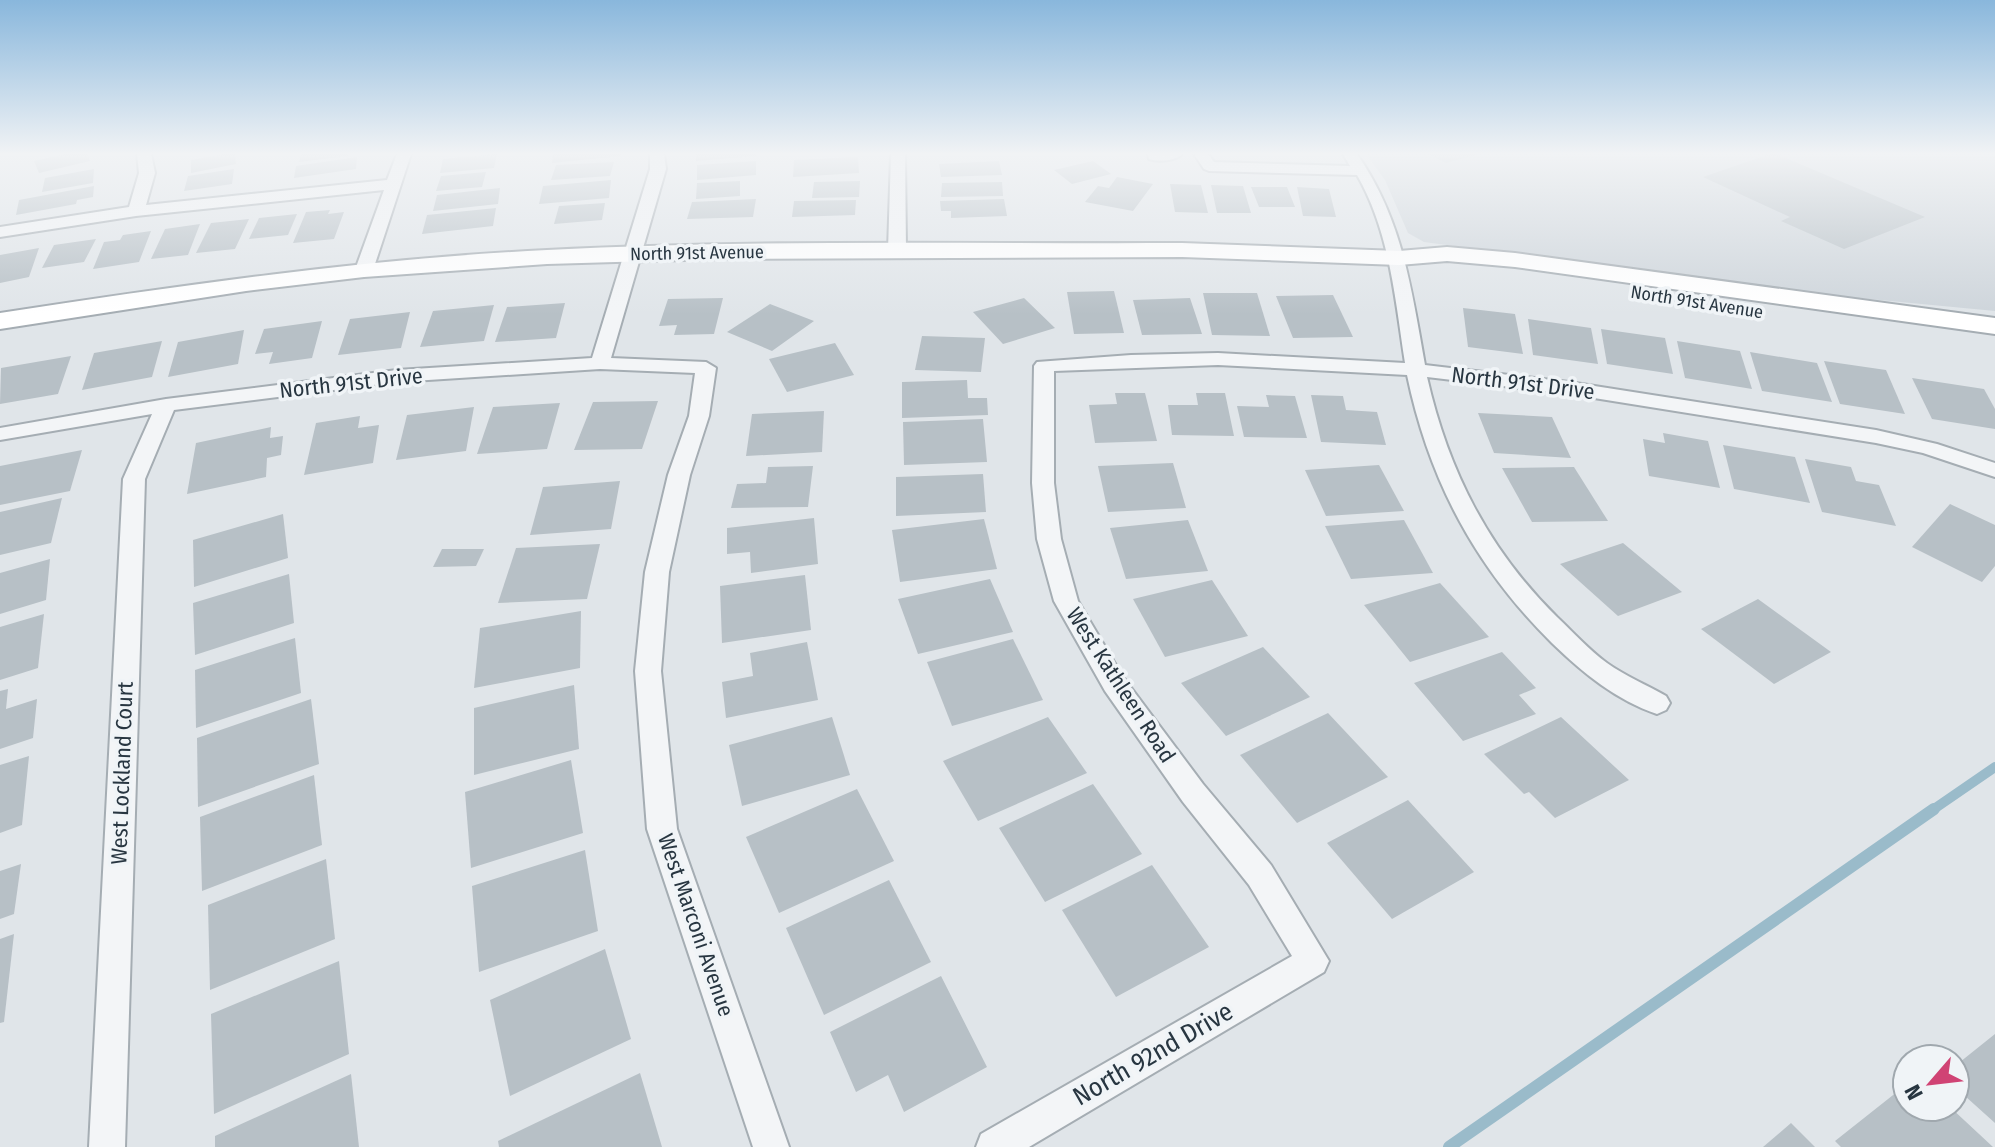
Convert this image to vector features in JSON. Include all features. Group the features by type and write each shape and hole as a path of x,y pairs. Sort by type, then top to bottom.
{"main road":[{"name":"North 91st Avenue","path":"0,321 164,294 364,270 547,257 897,251 1233,250 1399,258 1453,272 1849,317 1995,326"},
{"name":"North 91st Avenue","path":"1849,317 1995,346"}],"street":[{"path":"0,232 165,208"},
{"path":"364,270 387,208"},
{"path":"600,363 647,208"},
{"path":"897,251 899,208"},
{"path":"1378,208 1399,258 1416,370 1430,432 1447,483 1478,539 1514,587 1598,670 1657,703"},
{"name":"North 91st Drive","path":"1044,366 1104,361 1246,360 1416,370 1535,382 1922,446 1995,470"},
{"name":"North 91st Drive","path":"0,434 166,405 397,376 600,363 706,368"},
{"name":"West Kathleen Road","path":"1044,366 1043,483 1049,539 1066,601 1114,684 1193,793 1260,875 1313,961"},
{"name":"West Marconi Avenue","path":"706,368 699,416 679,475 657,572 648,671 662,829 771,1147"},
{"name":"West Lockland Court","path":"107,1147 134,479 166,405"},
{"name":"North 92nd Drive","path":"994,1147 1313,961"}],"shaded area":[{"path":"1397,208 1995,208 1995,311 1817,294 1424,242 1408,233"}],"building":[{"path":"17,208 57,208 16,215"},
{"path":"434,208 465,208 433,211"},
{"path":"496,208 493,226 422,234 427,215"},
{"path":"559,208 604,208 602,220 554,224"},
{"path":"690,208 755,208 753,217 687,219"},
{"path":"793,208 855,208 855,215 792,217"},
{"path":"941,208 1006,208 1007,216 951,218 951,211 941,211"},
{"path":"1174,208 1207,208 1208,213 1175,212"},
{"path":"1216,208 1249,208 1251,213 1217,213"},
{"path":"1301,208 1334,208 1336,217 1303,216"},
{"path":"1769,208 1903,208 1925,217 1844,249 1781,221 1790,217"},
{"path":"330,210 328,214 344,212 334,239 293,243 306,212"},
{"path":"297,214 288,235 249,239 259,218"},
{"path":"249,219 235,249 196,253 211,223"},
{"path":"200,224 188,255 151,259 165,229"},
{"path":"151,231 139,262 93,269 104,242 120,240 123,235"},
{"path":"96,239 84,262 42,268 54,245"},
{"path":"39,248 29,277 0,283 0,255"},
{"path":"1114,291 1124,333 1074,334 1067,292"},
{"path":"1203,293 1257,293 1270,336 1212,335"},
{"path":"1333,295 1353,337 1293,338 1276,296"},
{"path":"723,298 714,334 674,335 677,325 659,326 668,299"},
{"path":"1024,298 1055,328 1003,344 973,312"},
{"path":"1190,298 1202,334 1142,335 1133,300"},
{"path":"565,303 556,338 495,342 507,307"},
{"path":"770,304 814,321 772,351 727,332"},
{"path":"494,305 484,341 420,347 433,311"},
{"path":"1463,308 1515,314 1523,354 1468,347"},
{"path":"410,312 401,348 338,355 350,319"},
{"path":"1528,319 1591,328 1598,364 1533,355"},
{"path":"322,321 312,358 269,364 273,352 255,354 264,329"},
{"path":"1601,329 1665,338 1673,374 1607,364"},
{"path":"244,330 238,364 168,377 178,342"},
{"path":"922,336 985,338 981,372 915,370"},
{"path":"162,341 152,377 82,390 94,353"},
{"path":"1677,341 1740,351 1752,389 1685,378"},
{"path":"835,343 854,375 787,392 769,359"},
{"path":"1750,352 1817,363 1832,402 1762,391"},
{"path":"71,356 58,394 0,404 1,368"},
{"path":"1824,361 1886,370 1905,414 1840,404"},
{"path":"1912,378 1984,389 1995,409 1995,429 1932,419"},
{"path":"967,380 968,398 987,398 988,415 902,418 902,382"},
{"path":"1115,393 1145,393 1157,441 1095,443 1089,405 1117,404"},
{"path":"1196,393 1225,393 1234,436 1172,435 1168,405 1198,405"},
{"path":"1266,395 1295,396 1307,438 1244,437 1237,406 1269,407"},
{"path":"1311,395 1343,396 1346,410 1377,412 1386,445 1321,442"},
{"path":"658,401 642,449 574,450 593,402"},
{"path":"560,403 547,449 477,454 493,407"},
{"path":"474,407 466,451 396,460 407,415"},
{"path":"824,411 822,452 746,456 752,414"},
{"path":"1478,413 1552,417 1571,458 1494,453"},
{"path":"360,416 358,428 379,425 373,463 304,475 316,423"},
{"path":"983,419 987,462 904,465 903,422"},
{"path":"271,427 270,438 283,436 281,455 267,458 266,477 187,494 196,443"},
{"path":"1663,433 1708,441 1720,488 1649,476 1643,439 1665,443"},
{"path":"1723,445 1795,457 1810,503 1734,489"},
{"path":"82,450 70,491 0,505 0,466"},
{"path":"1805,459 1851,467 1856,481 1879,485 1896,526 1822,512"},
{"path":"1173,463 1186,508 1108,512 1098,466"},
{"path":"1379,465 1404,511 1326,516 1305,470"},
{"path":"813,466 808,507 731,508 737,484 766,483 768,467"},
{"path":"1574,467 1608,521 1532,522 1502,468"},
{"path":"983,474 986,512 896,516 896,477"},
{"path":"620,481 611,529 530,535 543,487"},
{"path":"62,498 51,543 0,555 0,512"},
{"path":"1950,504 1995,525 1995,566 1982,582 1912,547"},
{"path":"283,514 288,558 194,587 193,540"},
{"path":"814,518 818,564 751,573 750,552 727,554 727,528"},
{"path":"984,519 997,569 900,582 892,530"},
{"path":"1188,520 1208,571 1126,579 1110,528"},
{"path":"1404,520 1433,573 1351,579 1325,526"},
{"path":"1623,543 1682,592 1618,616 1560,564"},
{"path":"600,544 587,599 498,603 516,548"},
{"path":"442,549 484,549 476,566 433,567"},
{"path":"50,559 46,600 0,614 0,573"},
{"path":"289,574 294,623 195,655 193,603"},
{"path":"805,575 811,630 722,643 720,586"},
{"path":"990,579 1013,632 918,654 898,599"},
{"path":"1212,580 1248,636 1165,657 1133,599"},
{"path":"1440,583 1489,637 1410,662 1364,605"},
{"path":"1758,599 1831,652 1774,684 1701,629"},
{"path":"581,611 580,668 474,688 480,628"},
{"path":"44,614 38,668 0,680 0,627"},
{"path":"295,638 301,693 196,728 195,670"},
{"path":"1013,639 1043,700 952,726 927,662"},
{"path":"807,642 818,700 726,718 722,682 753,676 750,653"},
{"path":"1263,647 1310,697 1226,736 1181,683"},
{"path":"1502,652 1536,688 1519,695 1536,714 1463,741 1414,683"},
{"path":"574,685 579,749 474,775 474,708"},
{"path":"8,689 6,709 37,699 33,738 0,749 0,691"},
{"path":"311,699 319,764 198,807 197,738"},
{"path":"1328,713 1388,777 1297,823 1240,755"},
{"path":"832,717 850,775 742,806 729,745"},
{"path":"1048,717 1087,773 978,821 943,761"},
{"path":"1561,717 1629,780 1555,818 1529,792 1524,794 1484,754"},
{"path":"29,756 22,825 0,833 0,765"},
{"path":"571,760 583,833 471,868 465,792"},
{"path":"314,775 322,845 202,891 200,817"},
{"path":"1093,784 1142,854 1045,902 999,828"},
{"path":"857,789 894,861 779,913 746,837"},
{"path":"1408,800 1474,872 1392,919 1327,843"},
{"path":"585,850 598,931 479,972 472,886"},
{"path":"326,859 335,939 210,990 208,905"},
{"path":"21,864 14,914 0,919 0,871"},
{"path":"1152,865 1209,947 1116,997 1062,910"},
{"path":"889,880 931,962 824,1015 786,928"},
{"path":"14,934 4,1022 0,1023 0,939"},
{"path":"605,949 631,1039 510,1096 490,1000"},
{"path":"339,961 349,1054 214,1114 211,1014"},
{"path":"941,976 987,1067 904,1112 888,1075 856,1092 830,1032"},
{"path":"1995,1034 1995,1123 1971,1101 1971,1053"},
{"path":"640,1073 662,1147 499,1147 498,1141"},
{"path":"351,1074 359,1147 215,1147 215,1136"},
{"path":"1891,1097 1891,1123 1967,1123 1993,1147 1841,1147 1835,1141"},
{"path":"1791,1123 1815,1147 1763,1147"}],"waterway":[{"path":"1931,811 1995,767"},
{"path":"1449,1147 1934,809"}]}
